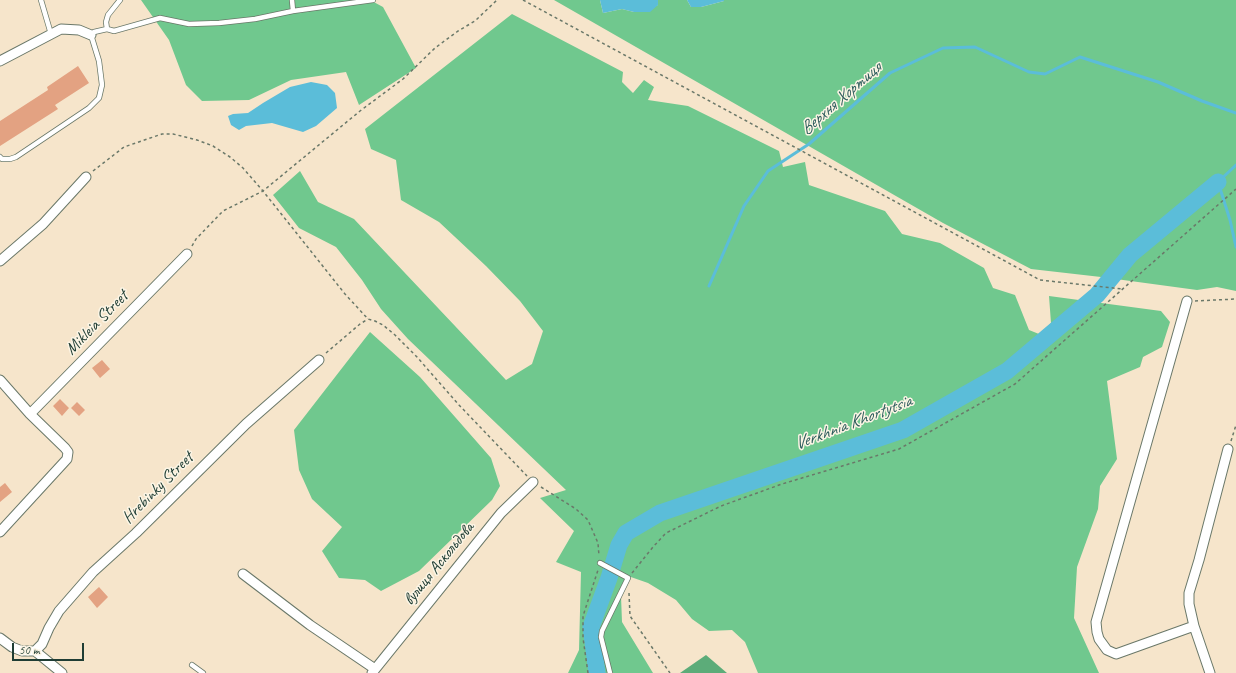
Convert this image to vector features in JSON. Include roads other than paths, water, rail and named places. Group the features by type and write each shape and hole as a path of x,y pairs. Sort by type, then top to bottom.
{"street":[{"path":"0,61 61,29 80,30 91,35"},
{"path":"0,261 43,224 86,177"},
{"name":"Mikleia Street","path":"30,414 187,254"},
{"path":"1187,301 1096,622 1096,627 1102,645 1107,650 1116,654 1194,626"},
{"name":"Hrebinky Street","path":"35,652 42,644 59,611 93,572 142,527 246,424 319,360"},
{"path":"0,380 30,414 68,452 67,460 0,532"},
{"path":"1210,673 1194,626 1189,604 1189,593 1228,449"},
{"name":"вулиця Аскольдова","path":"243,574 374,671 501,513 533,482"},
{"path":"0,638 12,647 22,651 35,652 62,673"}],"lane":[{"path":"41,0 51,34"},
{"path":"107,29 106,22 108,15 120,0"},
{"path":"292,0 293,11"},
{"path":"0,157 2,159 10,160 16,157 88,108 99,98 102,84 101,70 91,35 94,32 107,29 114,31 160,18 189,24 219,23 255,19 293,11 373,0"},
{"path":"600,564 628,578 602,631 601,638 610,673"},
{"path":"192,665 203,673"}],"water":[{"path":"600,0 658,0 658,5 650,12 634,12 622,9 603,13"},
{"path":"687,0 724,1 701,7 691,7"},
{"path":"311,82 327,85 335,93 337,108 316,126 303,132 272,123 246,126 239,130 231,125 228,116 233,114 248,113 290,87"}],"waterway":[{"name":"Верхня Хортиця","path":"709,286 744,206 768,171 809,144 890,73 943,48 975,47 1029,72 1045,74 1080,57 1158,82 1202,101 1236,113"},
{"path":"1236,165 1218,182 1230,220 1236,247"},
{"name":"Verkhnia Khortytsia","path":"597,673 591,627 609,578 619,545 626,533 660,513 903,430 1007,371 1097,295 1130,255 1218,182"}]}
